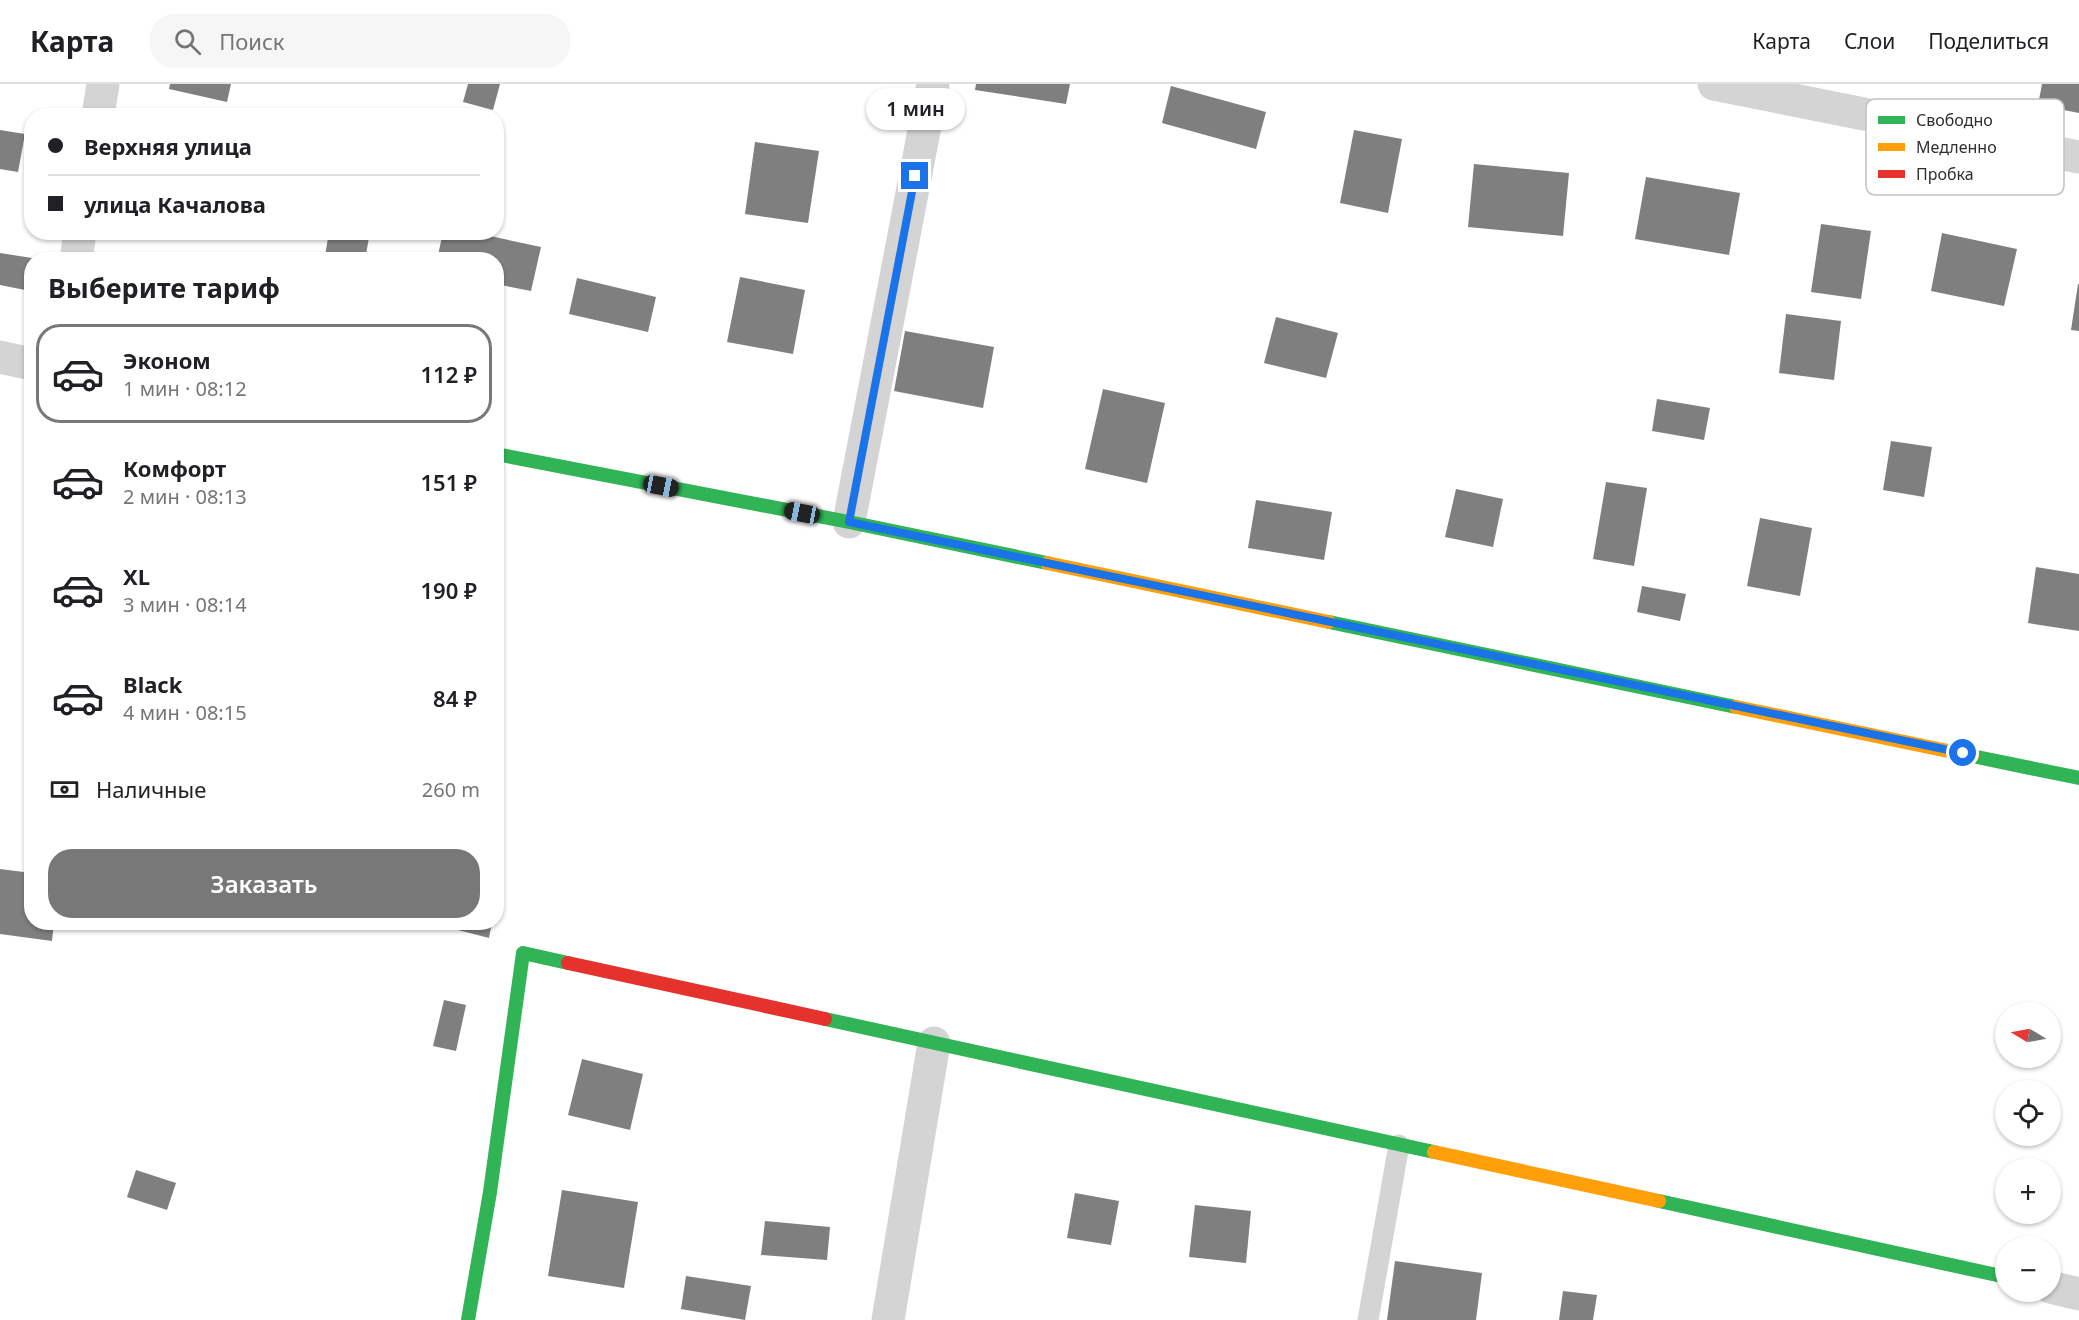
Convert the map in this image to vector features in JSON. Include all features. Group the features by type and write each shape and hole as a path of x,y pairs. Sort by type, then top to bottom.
{"street":[{"path":"99,108 103,84"},
{"path":"849,522 933,84"},
{"path":"1714,84 1866,114"},
{"path":"2064,154 2079,157"},
{"path":"0,357 24,362"},
{"path":"504,456 849,522 2079,778"},
{"path":"468,1320 490,1192 523,953 1995,1275"},
{"path":"888,1320 934,1043"},
{"path":"2061,1290 2079,1294"}],"lane":[{"path":"1368,1320 1399,1145"}],"building":[{"path":"170,84 231,84 227,102 169,89"},
{"path":"468,84 500,84 494,108 463,102"},
{"path":"976,84 1070,84 1066,104 975,90"},
{"path":"2042,84 2079,84 2079,113 2064,110 2064,99 2039,99"},
{"path":"1171,86 1266,112 1256,149 1162,123"},
{"path":"0,130 24,134 18,172 0,169"},
{"path":"1354,130 1402,139 1388,213 1340,203"},
{"path":"755,142 819,151 808,223 745,214"},
{"path":"1474,164 1569,173 1563,236 1468,227"},
{"path":"1646,177 1740,193 1729,255 1635,239"},
{"path":"1821,224 1871,231 1861,299 1811,292"},
{"path":"1942,233 2017,249 2004,306 1931,291"},
{"path":"504,239 541,247 531,291 504,286 504,252 439,252 441,240"},
{"path":"328,240 369,240 366,252 326,252"},
{"path":"0,253 24,257 24,290 0,285"},
{"path":"740,277 805,290 793,354 727,342"},
{"path":"577,278 656,297 648,332 569,314"},
{"path":"2079,284 2079,331 2071,330"},
{"path":"1786,314 1841,321 1834,380 1779,373"},
{"path":"1276,317 1338,333 1326,378 1264,363"},
{"path":"905,331 994,347 983,408 894,391"},
{"path":"1103,389 1165,403 1147,483 1085,469"},
{"path":"1657,399 1710,408 1704,440 1652,431"},
{"path":"1891,441 1932,447 1924,497 1883,490"},
{"path":"1606,482 1647,488 1634,566 1593,559"},
{"path":"1456,489 1503,499 1493,547 1445,537"},
{"path":"1256,500 1332,512 1324,560 1248,548"},
{"path":"1760,518 1812,528 1800,596 1747,586"},
{"path":"2036,567 2079,574 2079,631 2028,623"},
{"path":"1642,586 1686,594 1680,621 1637,612"},
{"path":"0,869 24,872 24,930 53,930 52,941 0,934"},
{"path":"458,930 490,930 489,938"},
{"path":"444,1000 466,1005 456,1051 433,1046"},
{"path":"582,1059 643,1074 630,1130 568,1115"},
{"path":"136,1170 176,1183 167,1210 127,1197"},
{"path":"562,1190 638,1202 624,1288 548,1276"},
{"path":"1075,1193 1119,1201 1111,1245 1067,1238"},
{"path":"1195,1205 1251,1211 1246,1263 1189,1257"},
{"path":"765,1221 830,1227 827,1260 761,1255"},
{"path":"1395,1261 1482,1273 1476,1320 1387,1320"},
{"path":"686,1276 751,1286 745,1320 681,1309"},
{"path":"1563,1291 1597,1295 1593,1320 1559,1320"}],"traffic: fast":[{"path":"504,456 1047,563"},
{"path":"1329,622 1736,707"},
{"path":"1972,756 2079,778"},
{"path":"468,1320 490,1192 523,953 568,963"},
{"path":"825,1019 1434,1152"},
{"path":"1659,1201 1995,1275"}],"traffic: slow":[{"path":"1047,563 1329,622"},
{"path":"1736,707 1972,756"},
{"path":"1434,1152 1659,1201"}],"traffic: jam":[{"path":"568,963 825,1019"}],"route":[{"path":"915,176 849,522 1963,753"}]}
